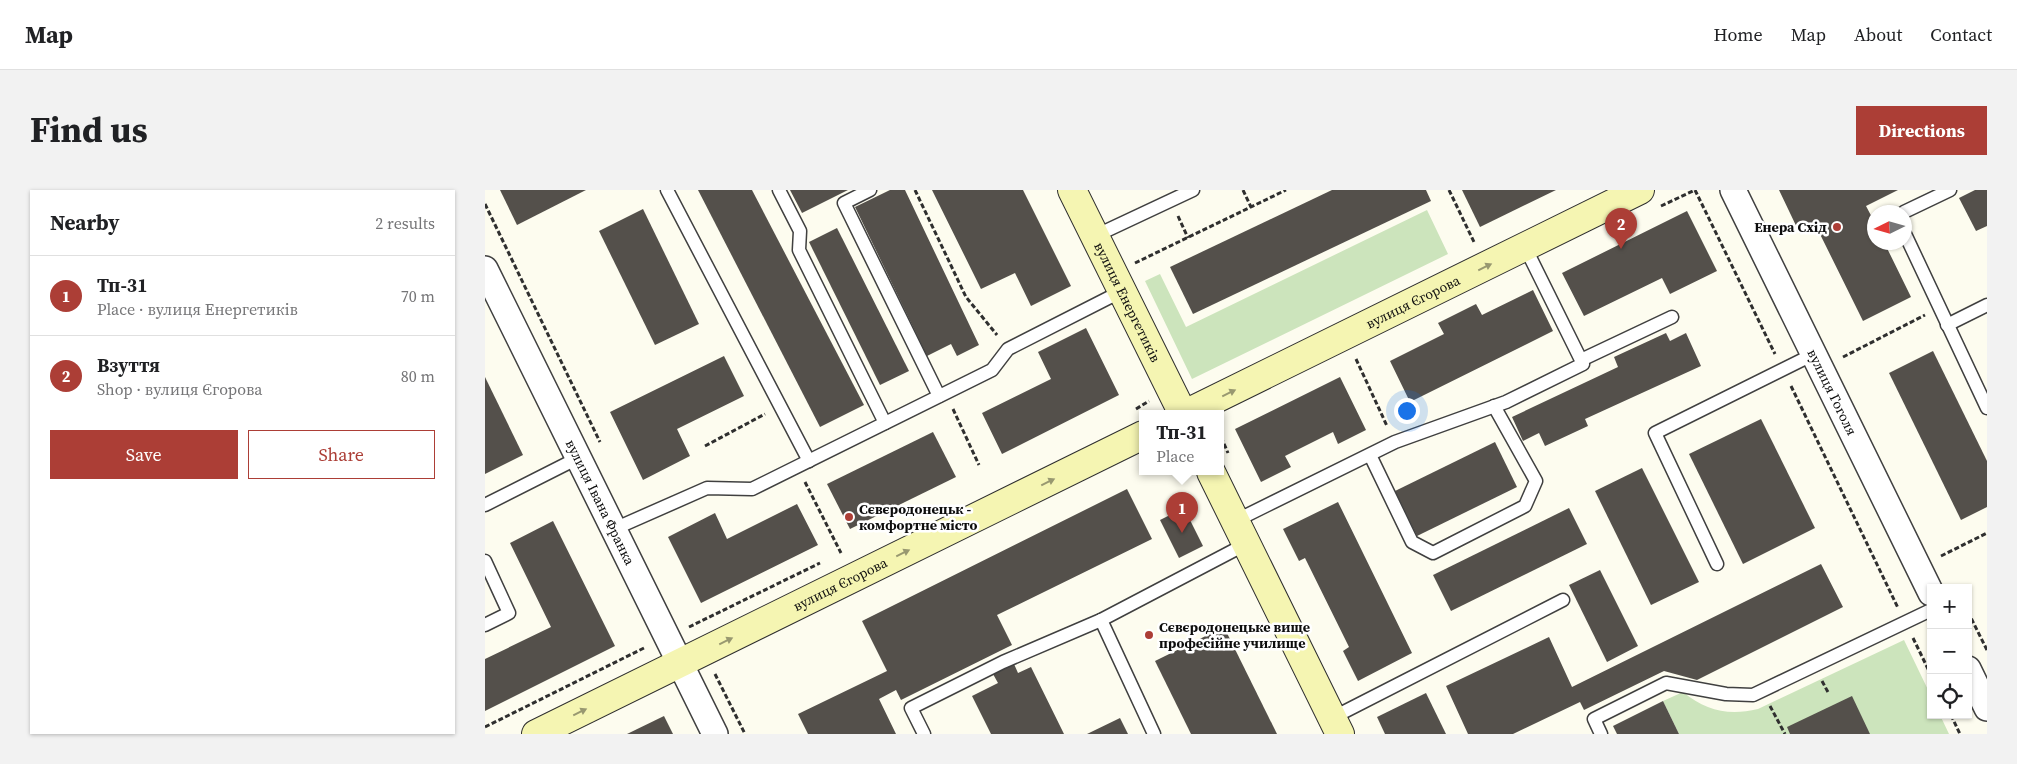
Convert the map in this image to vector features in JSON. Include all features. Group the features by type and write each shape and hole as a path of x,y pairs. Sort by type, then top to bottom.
{"street":[{"name":"вулиця Енергетиків","path":"1072,190 1182,410"},
{"name":"вулиця Єгорова","path":"1192,410 1640,190"},
{"name":"вулиця Гоголя","path":"1733,190 1927,585"},
{"name":"вулиця Івана Франка","path":"485,269 715,734"},
{"name":"вулиця Єгорова","path":"536,734 680,663 1137,423"},
{"path":"1212,475 1336,726"},
{"path":"1970,674 1987,708"}],"lane":[{"path":"667,190 781,406 804,464"},
{"path":"779,190 800,232 799,250 885,423"},
{"path":"870,190 843,203 942,395"},
{"path":"1095,236 1193,190"},
{"path":"1912,208 1950,190"},
{"path":"924,734 911,708 1003,662 1101,620 1241,533 1370,455 1395,442 1494,406 1583,364 1525,247"},
{"path":"1912,249 1987,408"},
{"path":"614,529 707,488 752,489 992,370 1008,349 1122,291"},
{"path":"1947,325 1987,305"},
{"path":"1581,360 1672,317"},
{"path":"1717,564 1655,433 1814,354"},
{"path":"1370,455 1412,542 1433,553 1525,506 1536,482 1494,406"},
{"path":"485,504 579,458"},
{"path":"485,561 509,613 485,625"},
{"path":"1336,726 1563,600"},
{"path":"1598,733 1594,719 1666,683 1726,694 1753,695 1927,612"},
{"path":"1101,620 1154,734"}],"path":[{"path":"915,190 966,297 1008,349"},
{"path":"1243,190 1251,207"},
{"path":"1131,265 1286,190"},
{"path":"1449,190 1476,246"},
{"path":"1695,190 1930,674"},
{"path":"1171,201 1188,238"},
{"path":"485,204 603,447"},
{"path":"1843,357 1939,308"},
{"path":"1354,356 1395,442"},
{"path":"1144,410 1149,402 1145,394"},
{"path":"942,395 979,465"},
{"path":"705,446 781,406"},
{"path":"804,464 841,552"},
{"path":"1941,556 1987,534"},
{"path":"832,557 850,548"},
{"path":"686,618 690,626 823,561"},
{"path":"1972,620 1987,650"},
{"path":"485,727 647,647 642,638"},
{"path":"1762,691 1785,734"},
{"path":"1953,719 1960,734"}],"green space":[{"path":"1427,210 1448,254 1192,379 1145,281 1160,274 1186,327"},
{"path":"1904,640 1927,688 1927,719 1942,719 1949,734 1679,734 1663,701 1683,692 1709,708 1728,712 1758,709"}],"building":[{"path":"500,190 586,190 517,225"},
{"path":"698,190 752,190 864,405 820,427"},
{"path":"790,190 848,190 802,213"},
{"path":"890,190 905,190 979,345 957,356 951,344 927,356 855,207"},
{"path":"932,190 1023,190 1071,286 1031,306 1015,273 981,289"},
{"path":"1332,190 1426,190 1431,201 1193,314 1170,267"},
{"path":"1462,190 1556,190 1480,227"},
{"path":"1779,190 1898,190 1866,206 1867,250 1888,250 1911,297 1863,321 1816,226 1800,234"},
{"path":"1975,190 1987,190 1987,226 1976,231 1959,198"},
{"path":"643,209 699,324 655,345 599,231"},
{"path":"1687,211 1717,271 1670,294 1662,278 1584,316 1562,273"},
{"path":"837,228 909,371 880,385 809,242"},
{"path":"1533,290 1553,331 1410,402 1390,361 1444,334 1438,323 1476,304 1482,315"},
{"path":"1086,328 1119,395 1002,454 982,413 1051,379 1038,352"},
{"path":"1666,333 1670,341 1686,333 1701,366 1585,419 1588,426 1545,446 1539,433 1523,441 1512,417 1618,367 1614,357"},
{"path":"1933,351 1987,461 1987,507 1961,520 1889,373"},
{"path":"724,356 744,396 677,429 690,456 643,480 610,412"},
{"path":"485,377 523,455 485,474"},
{"path":"1340,377 1366,430 1338,444 1333,432 1285,456 1291,467 1261,482 1235,429"},
{"path":"1761,419 1815,528 1743,564 1689,454"},
{"path":"933,432 956,477 850,529 827,484"},
{"path":"1495,442 1517,487 1417,536 1395,491"},
{"path":"1642,468 1699,582 1651,605 1595,491"},
{"path":"1127,489 1152,539 997,615 1012,645 901,700 896,690 879,699 896,734 808,734 798,714 887,671 862,621"},
{"path":"1338,502 1412,653 1358,681 1343,651 1349,647 1305,558 1299,561 1283,529"},
{"path":"797,504 818,545 701,603 668,537 715,513 727,539"},
{"path":"1184,508 1203,546 1179,558 1160,520"},
{"path":"1569,508 1587,544 1451,611 1433,575"},
{"path":"553,521 615,646 485,711 485,659 551,627 510,543"},
{"path":"1821,564 1843,607 1697,680 1664,671 1584,710 1580,702 1513,734 1468,734 1446,686 1549,637 1572,687"},
{"path":"1600,570 1638,646 1607,662 1569,585"},
{"path":"1224,627 1277,734 1191,734 1155,661"},
{"path":"1014,664 1018,673 1031,667 1064,734 991,734 972,696 998,683 993,674"},
{"path":"1426,693 1446,734 1385,734 1377,717"},
{"path":"1852,696 1870,734 1790,734 1787,727"},
{"path":"1663,701 1679,734 1617,734 1613,726"},
{"path":"664,716 673,734 627,734"},
{"path":"1120,718 1128,734 1087,734"}],"place":[{"name":"Енера Схід","path":"1837,227"},
{"name":"Взуття","path":"1621,249"},
{"name":"Сєвєродонецьк - комфортне місто","path":"849,517"},
{"name":"Тп-31","path":"1182,533"},
{"name":"Сєвєродонецьке вище професійне училище","path":"1149,635"}]}
